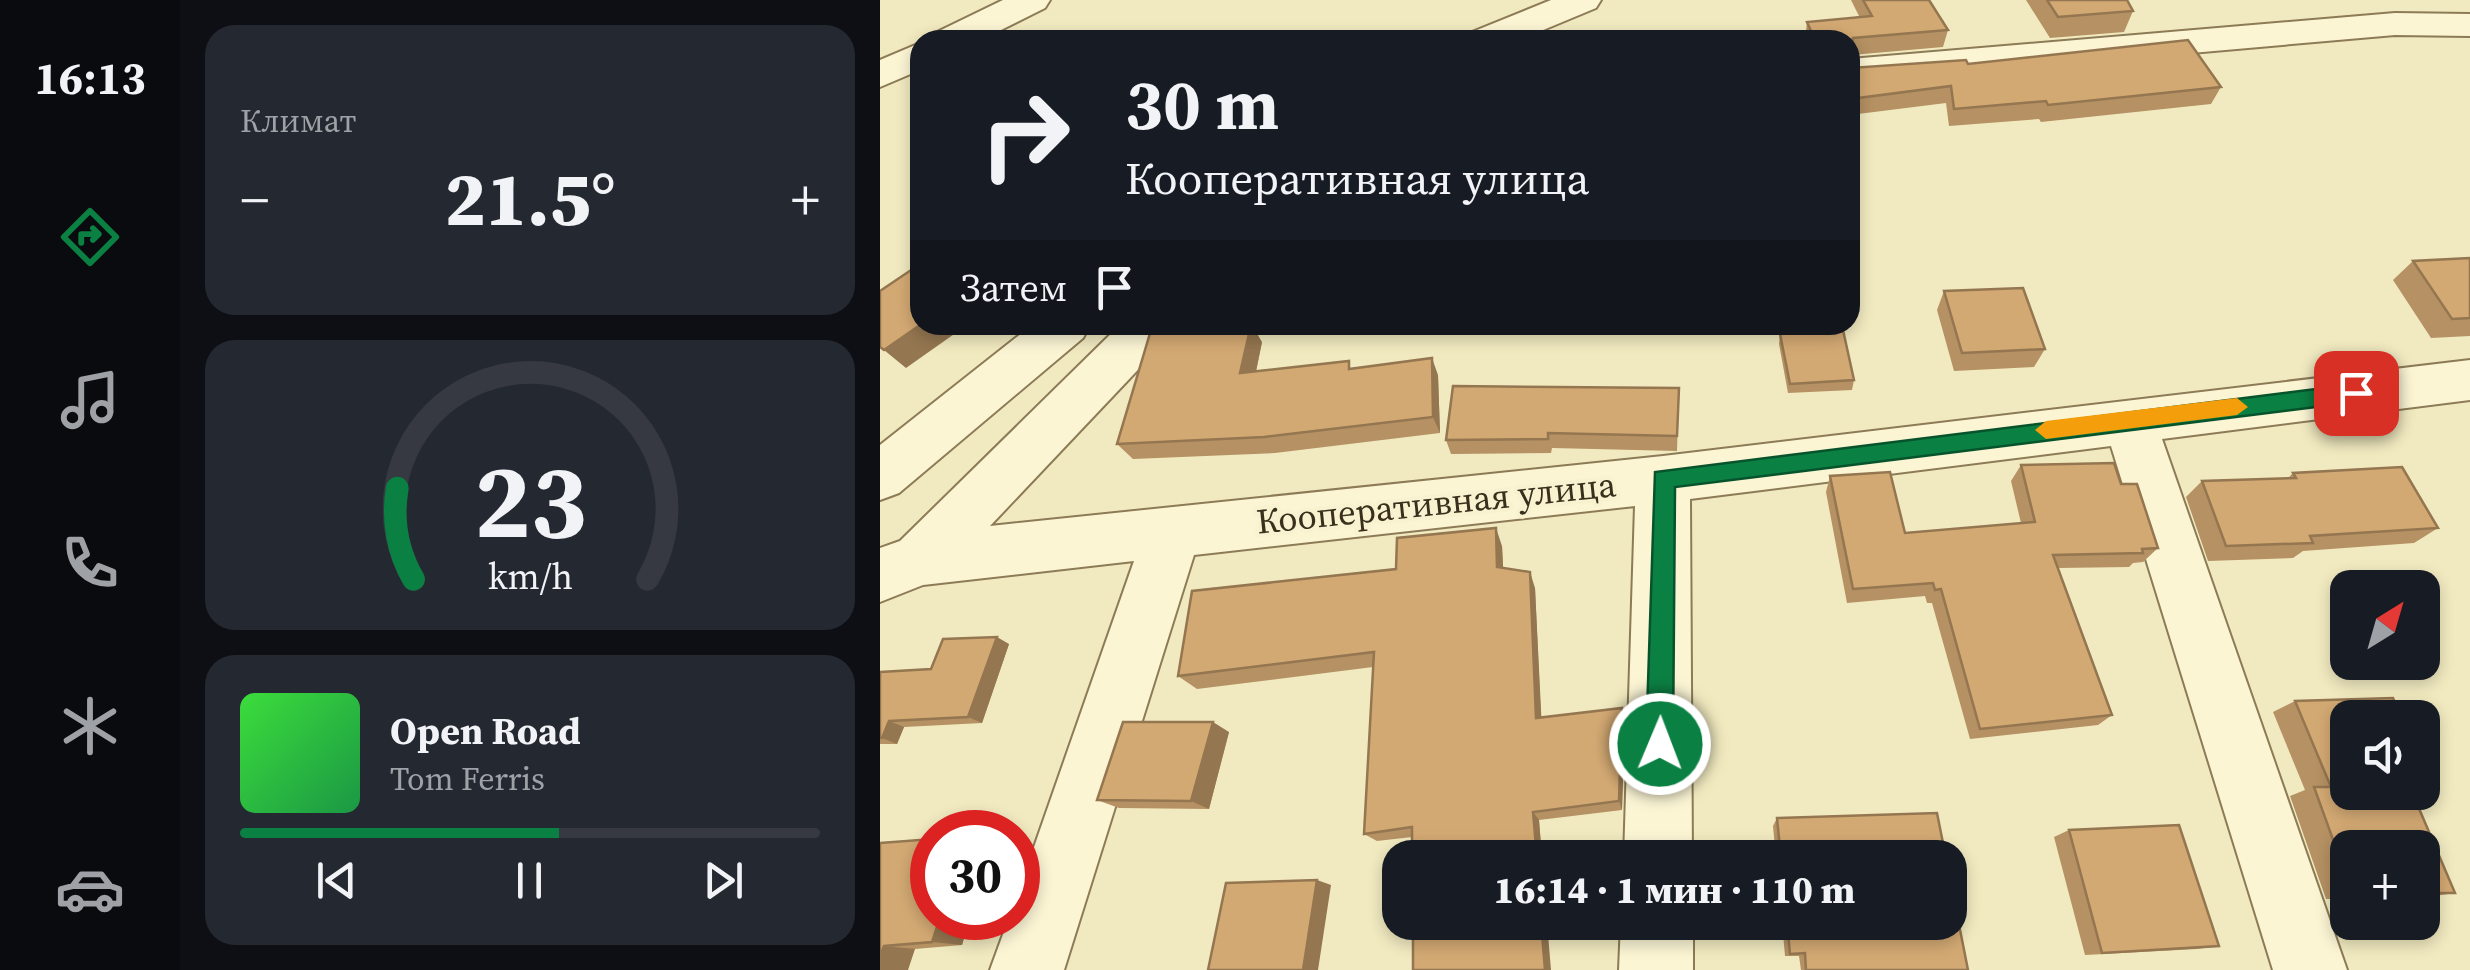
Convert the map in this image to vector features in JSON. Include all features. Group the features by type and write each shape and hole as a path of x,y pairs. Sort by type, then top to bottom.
{"street":[{"path":"971,30 1032,0"},
{"path":"1510,30 1583,0"},
{"path":"1860,70 2395,24 2470,25"},
{"path":"880,75 910,61"},
{"path":"880,477 1054,335"},
{"path":"900,567 1142,335"},
{"name":"Кооперативная улица","path":"900,567 1173,531 1663,479 2470,380"},
{"path":"2129,419 2310,970"},
{"path":"1658,840 1663,479"},
{"path":"1028,970 1173,531"},
{"path":"1656,970 1657,940"}],"building":[{"path":"1863,0 1929,0 1948,30 1860,37 1860,30 1811,30 1807,22 1872,16"},
{"path":"2047,0 2127,0 2133,11 2058,17"},
{"path":"2188,40 2221,87 2048,105 2046,101 1954,109 1951,86 1860,98 1860,67 1966,60 1968,64"},
{"path":"2470,258 2470,318 2452,319 2413,261"},
{"path":"910,271 910,332 884,350 880,347 880,291"},
{"path":"2023,288 2045,349 1962,353 1944,291"},
{"path":"1150,335 1249,335 1240,373 1349,361 1349,369 1432,358 1433,417 1264,437 1117,444"},
{"path":"1780,335 1844,335 1854,380 1790,384"},
{"path":"1453,386 1679,388 1677,436 1548,433 1548,439 1446,440"},
{"path":"2114,463 2121,484 2137,484 2158,548 2142,549 2143,553 2053,555 2112,715 1980,729 1941,589 1935,590 1933,583 1853,589 1830,476 1890,472 1905,533 2035,522 2021,465"},
{"path":"2402,467 2438,528 2310,536 2313,543 2226,546 2202,481 2296,478 2293,473"},
{"path":"1496,528 1497,567 1530,572 1536,718 1622,708 1619,801 1533,812 1535,840 1412,840 1412,827 1364,834 1374,652 1178,676 1192,591 1396,569 1397,538"},
{"path":"997,637 968,717 889,721 880,738 880,672 931,669 943,639"},
{"path":"2393,698 2394,700 2330,700 2330,785 2295,701"},
{"path":"1123,722 1213,722 1191,801 1097,800"},
{"path":"2314,787 2330,787 2330,810 2420,810 2428,830 2330,831"},
{"path":"1937,813 1942,840 1779,840 1777,818"},
{"path":"2179,825 2219,946 2102,953 2069,830"},
{"path":"910,841 910,940 933,940 884,946 880,957 880,843"},
{"path":"2440,858 2455,893 2440,893"},
{"path":"1317,880 1303,970 1208,970 1226,883"},
{"path":"1413,940 1542,940 1545,970 1413,970"},
{"path":"1789,940 1962,940 1968,970 1806,970 1805,953 1790,954"}],"slow traffic":[{"path":"2046,430 2237,407"}],"route":[{"path":"1660,744 1663,479 2356,393"}]}
